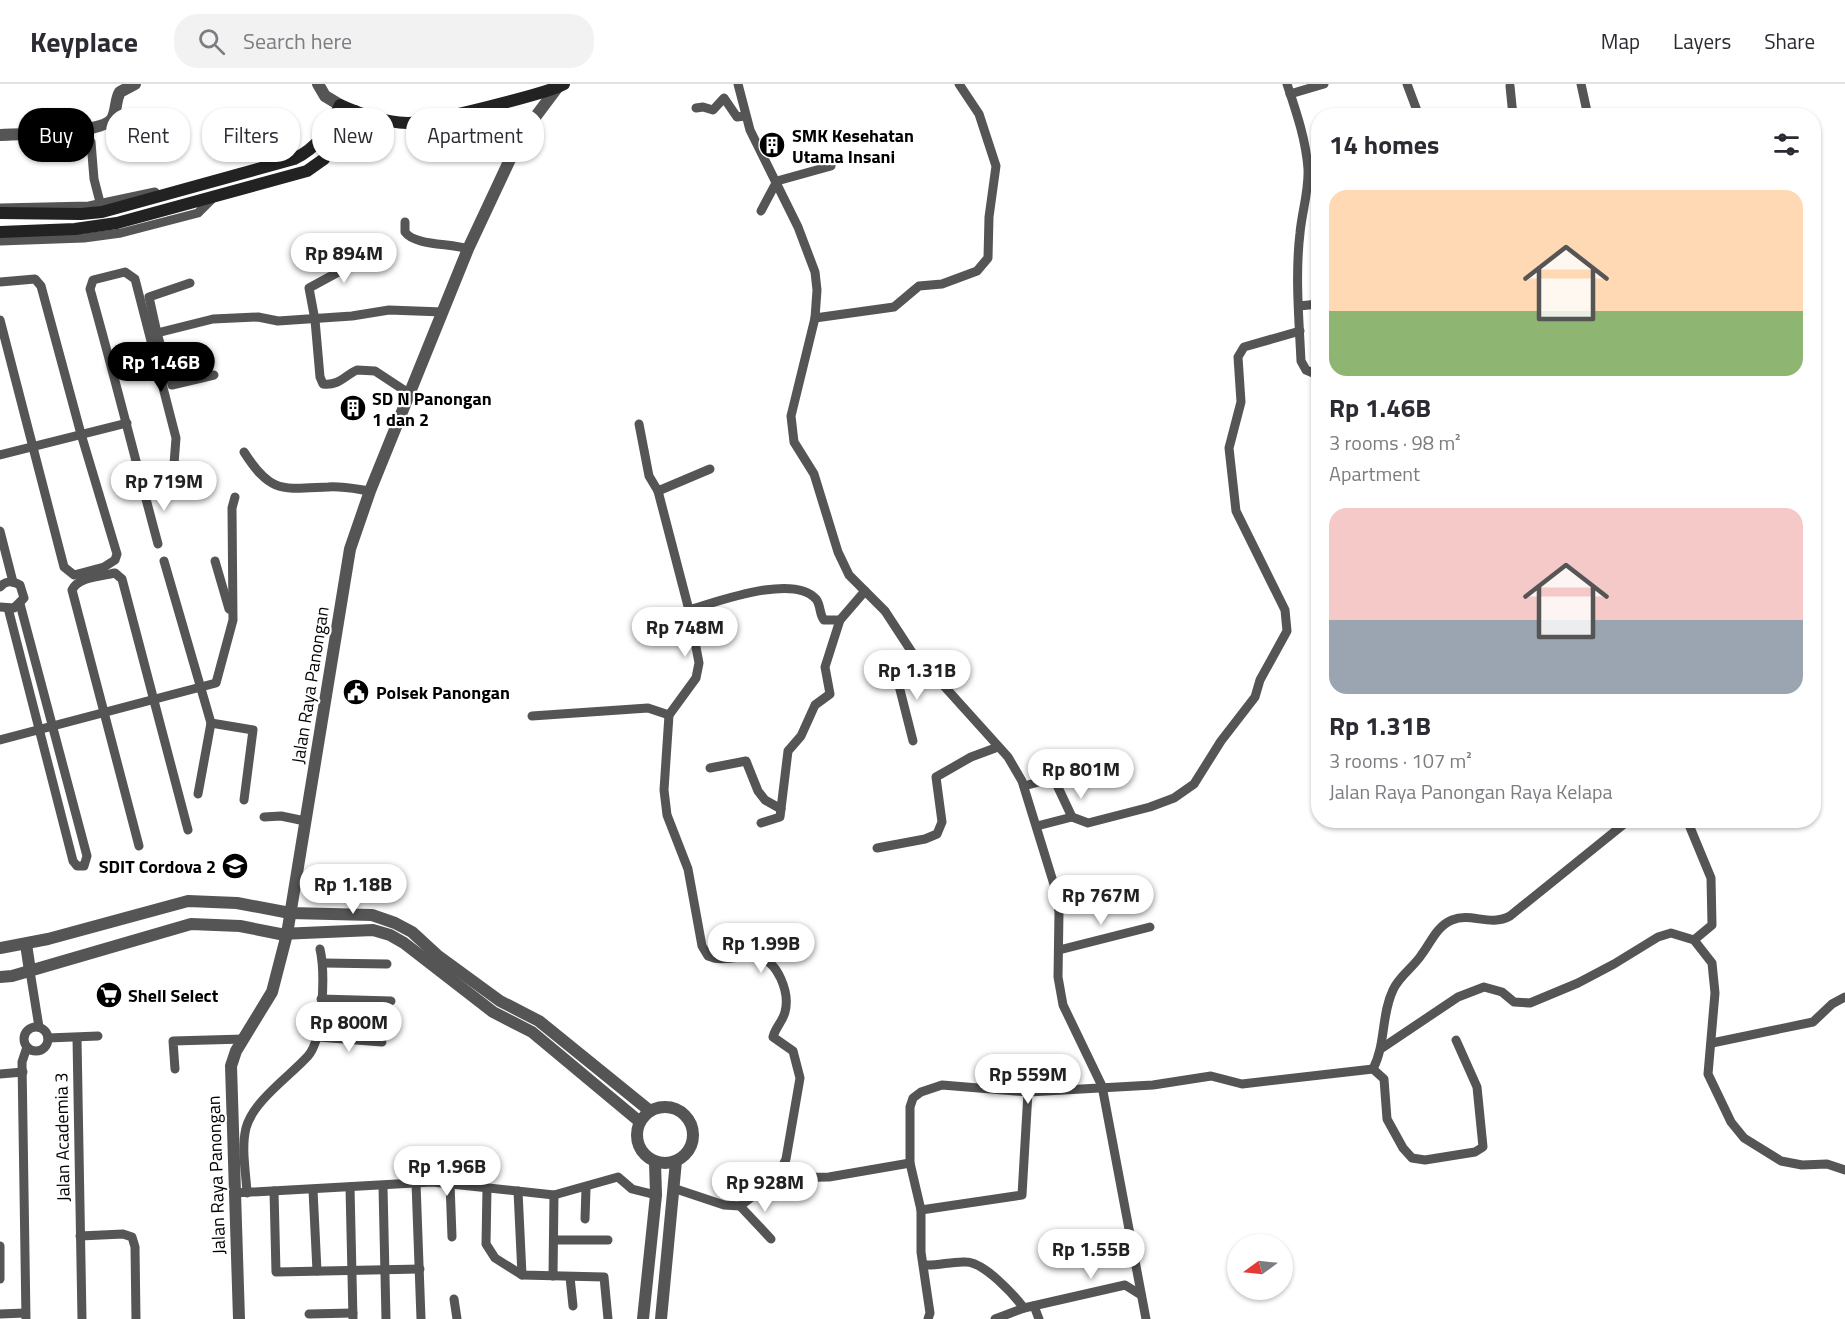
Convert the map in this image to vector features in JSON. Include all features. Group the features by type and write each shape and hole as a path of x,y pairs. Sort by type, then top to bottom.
{"main road":[{"name":"Jalan Raya Panongan","path":"394,121 425,122 561,86"},
{"name":"Jalan Raya Panongan","path":"340,105 348,108"},
{"path":"0,213 16,210 81,214 294,159 306,153 324,135 340,105"},
{"path":"0,232 15,236 68,234 120,228 287,178 316,166 319,162"}],"street":[{"path":"0,135 98,127 112,119 117,90 135,84"},
{"name":"Jalan Raya Panongan","path":"318,84 325,96 340,105"},
{"path":"738,84 745,116 758,149 777,181 798,227 814,272 817,290 815,318 801,370 791,428 794,442 814,474 843,564 849,575 885,611 917,660 944,686 1012,762 1024,786 1056,891 1060,992 1066,1018 1089,1054 1102,1086 1146,1319"},
{"path":"815,318 894,307 919,286 942,284 977,271 988,258 989,217 996,166 979,114 959,84"},
{"path":"1311,371 1303,366 1299,306 1300,233 1308,186 1304,144 1288,89 1324,84"},
{"path":"1407,84 1416,108"},
{"path":"1581,84 1586,108"},
{"name":"Jalan Raya Panongan","path":"239,1319 231,1066 236,1051 272,992 288,934 305,821 338,634 345,568 370,491 468,249 516,144 561,86"},
{"path":"1510,86 1511,108"},
{"path":"534,94 543,107"},
{"path":"696,108 703,107 713,110 724,98 737,117 745,116"},
{"path":"93,162 101,208"},
{"path":"761,212 777,181 831,166"},
{"path":"0,208 16,210"},
{"path":"405,222 405,232 412,239 433,242 442,246 452,244 468,249"},
{"path":"0,241 15,236"},
{"path":"368,244 344,269 309,288 315,320 320,377 323,384 342,382 357,370 369,370 410,394"},
{"path":"143,488 168,481 174,464 177,438 135,279 125,272 93,280 90,284 127,423 143,488 158,544"},
{"path":"0,282 35,279 41,286 81,434 117,554 115,560 104,567 74,575 64,567 0,320"},
{"path":"190,283 149,297 157,333 172,385 214,375"},
{"path":"1299,306 1311,305"},
{"path":"157,333 213,319 258,317 273,321 315,320 389,310 443,312"},
{"path":"1037,826 1072,817 1088,823 1166,802 1189,788 1200,776 1221,741 1253,701 1260,680 1285,638 1288,623 1285,610 1236,511 1229,448 1241,402 1238,357 1240,350 1300,331"},
{"path":"0,455 127,423"},
{"path":"639,424 650,476 657,491 689,610 698,653 698,672 669,715 664,803 670,828 688,869 702,946 708,956 714,958 751,956 764,959 778,974 784,988 786,1010 773,1037 794,1051 800,1078 788,1151 777,1178 740,1206 724,1205 674,1188"},
{"path":"244,452 264,478 291,490 336,486 370,491"},
{"path":"657,491 710,469"},
{"path":"0,740 202,688 217,682 233,620 232,507 235,497"},
{"path":"0,531 13,582 24,591 20,604 87,856 84,866 77,866 73,861 40,731 3,605 20,604"},
{"path":"164,561 211,723 198,794"},
{"path":"215,561 233,620"},
{"path":"139,846 72,590 75,584 85,580 115,573 120,575 188,830"},
{"path":"0,584 13,582"},
{"path":"689,610 752,593 785,588 808,593 816,599 820,616 824,620 840,620"},
{"path":"762,823 779,819 788,751 801,736 815,705 831,692 825,667 840,620 865,591"},
{"path":"913,741 896,674 917,660"},
{"path":"532,716 648,708 669,715"},
{"path":"211,723 253,730 244,800"},
{"path":"877,848 925,839 937,834 942,822 936,777 965,759 998,747"},
{"path":"710,768 746,761 758,791 767,801 781,808"},
{"path":"1024,786 1046,780 1055,781 1072,817"},
{"path":"264,817 281,816 305,821"},
{"path":"1373,1070 1382,1048 1387,1010 1394,987 1422,956 1438,930 1453,919 1494,921 1510,916 1619,828"},
{"path":"1690,828 1711,878 1712,925 1694,940"},
{"path":"0,948 26,944 188,901 237,903 290,913 372,915 412,932 437,955 650,1111"},
{"path":"0,977 30,971 191,924 240,926 288,934 373,930 390,935 493,1012 536,1027 640,1122"},
{"path":"1059,951 1150,927"},
{"path":"1382,1048 1458,997 1484,987 1502,992 1514,1002 1530,1003 1605,969 1658,936 1671,933 1694,940 1712,963 1715,979 1708,1074 1731,1122 1744,1138 1790,1164 1827,1164 1845,1170"},
{"path":"26,944 39,1027"},
{"path":"247,1192 245,1137 249,1120 277,1086 308,1055 318,1037 324,963 320,949"},
{"path":"324,963 387,964"},
{"path":"1712,1042 1814,1022 1832,1004 1845,997"},
{"path":"321,999 391,1001"},
{"path":"39,1027 45,1031 48,1038 46,1046 41,1051 33,1051 27,1047 24,1040 25,1033 31,1028 39,1027"},
{"path":"48,1038 98,1035"},
{"path":"318,1037 382,1042"},
{"name":"Jalan Academia 3","path":"77,1038 82,1319"},
{"path":"175,1070 173,1041 244,1039"},
{"path":"928,1319 930,1313 921,1252 921,1210 910,1163 910,1107 913,1098 921,1092 942,1085 1028,1092 1102,1086 1153,1085 1211,1076 1242,1084 1373,1070 1384,1079 1387,1119 1409,1155 1425,1160 1475,1152 1483,1147 1478,1087 1456,1040"},
{"path":"0,1314 26,1316 22,1072 27,1047"},
{"path":"0,1074 22,1072"},
{"path":"921,1210 1022,1195 1028,1092"},
{"path":"661,1319 676,1161 692,1145 691,1123 680,1111 673,1108 665,1107 650,1111 640,1122 638,1144 645,1155 655,1162 676,1161"},
{"path":"643,1319 656,1195 655,1162"},
{"path":"777,1178 829,1176 910,1163"},
{"path":"234,1193 450,1183 554,1195 586,1188 618,1177 636,1191 656,1195"},
{"path":"450,1183 452,1238"},
{"path":"416,1184 421,1319"},
{"path":"383,1186 386,1319"},
{"path":"309,1314 353,1316 350,1187"},
{"path":"487,1188 486,1248 495,1258 522,1275 600,1276 606,1280 608,1319"},
{"path":"585,1219 586,1188"},
{"path":"313,1190 317,1271"},
{"path":"274,1191 276,1272 420,1269"},
{"path":"518,1191 522,1275"},
{"path":"553,1276 554,1195"},
{"path":"740,1206 771,1239"},
{"path":"80,1236 123,1234 132,1237 135,1247 136,1319"},
{"path":"554,1240 608,1240"},
{"path":"0,1246 0,1279"},
{"path":"924,1265 966,1262 975,1264 1005,1285 1024,1308"},
{"path":"570,1277 573,1306"},
{"path":"995,1319 1024,1308 1125,1285 1141,1295"},
{"path":"454,1299 457,1319"},
{"path":"1034,1306 1040,1319"}],"place":[{"name":"SMK Kesehatan Utama Insani","path":"772,145"},
{"name":"SD N Panongan 1 dan 2","path":"353,408"},
{"name":"Polsek Panongan","path":"356,692"},
{"name":"SDIT Cordova 2","path":"235,866"},
{"name":"Shell Select","path":"109,995"}]}
